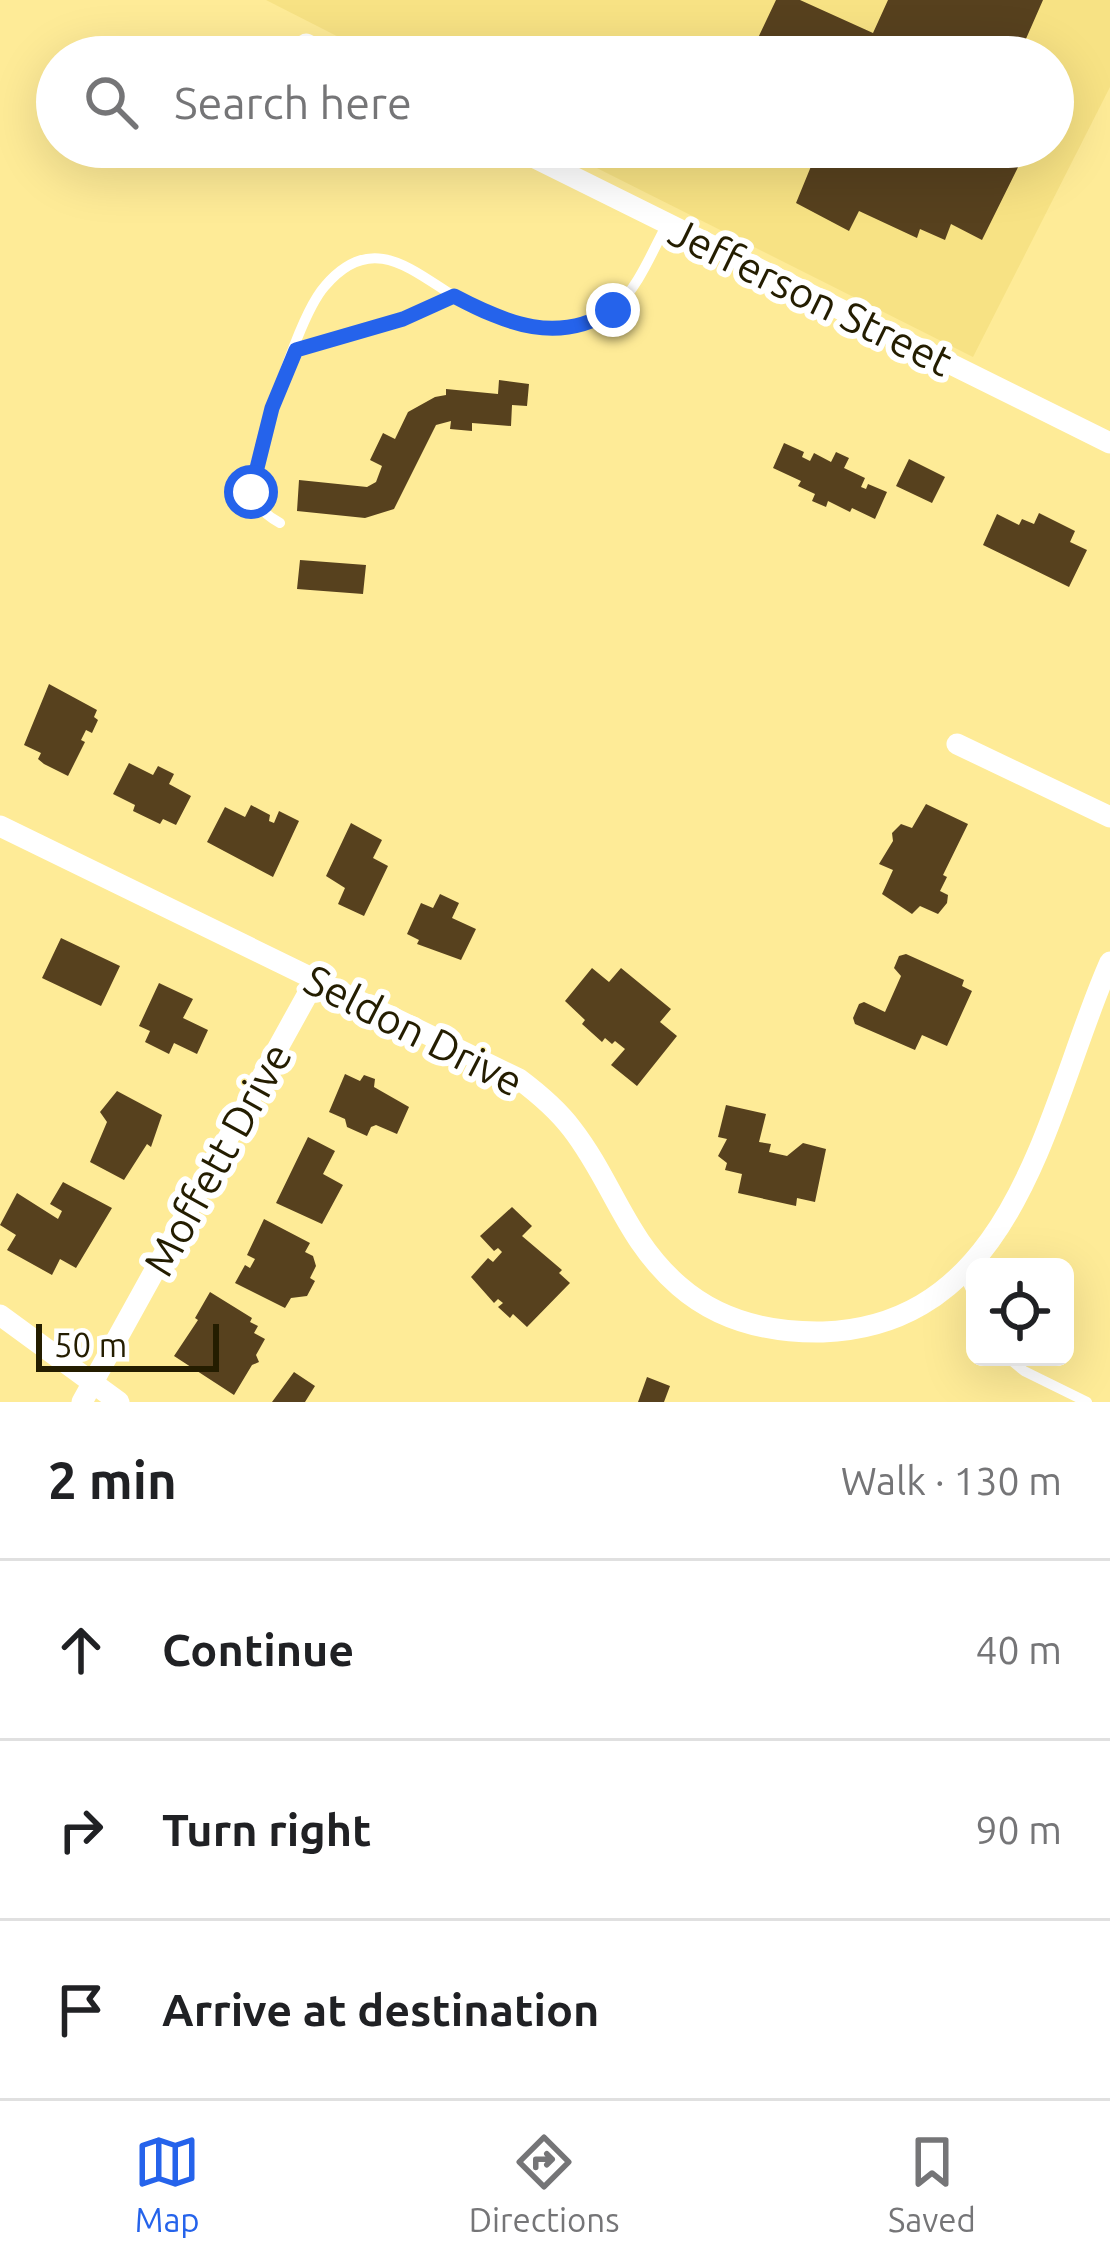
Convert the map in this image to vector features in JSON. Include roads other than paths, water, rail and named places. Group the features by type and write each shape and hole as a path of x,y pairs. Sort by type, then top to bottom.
{"street":[{"name":"Jefferson Street","path":"555,168 1110,443"},
{"path":"957,744 1110,817"},
{"name":"Seldon Drive","path":"0,826 519,1079 551,1104 580,1141 622,1220 687,1293 734,1319 800,1332 867,1326 902,1314 964,1274 997,1235 1026,1178 1110,962"},
{"name":"Moffett Drive","path":"87,1392 316,979"},
{"path":"0,1316 87,1392 119,1402"}],"lane":[{"path":"280,523 262,513 251,492 272,408 315,299 327,283 357,261 397,260 501,320 535,330 597,321 624,297 667,224"},
{"path":"296,350 403,319 454,296"},
{"path":"964,1274 966,1279"},
{"path":"1018,1366 1087,1402"}]}
